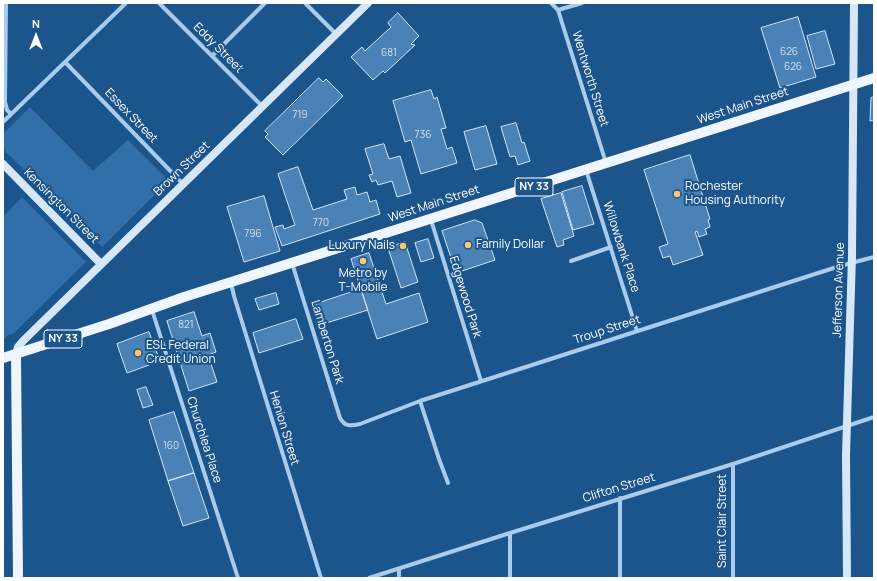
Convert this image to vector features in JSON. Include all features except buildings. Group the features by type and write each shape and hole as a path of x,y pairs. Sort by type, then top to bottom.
{"main road":[{"name":"Brown Street","path":"16,354 18,347 23,341 368,3"},
{"name":"Jefferson Avenue","path":"847,578 847,425 852,263 854,3"},
{"name":"West Main Street","path":"3,358 110,324 231,282 874,78"},
{"name":"Kensington Street","path":"3,164 101,264"},
{"path":"16,354 18,578"}],"street":[{"path":"6,3 5,99 6,107 11,114"},
{"path":"3,122 126,3"},
{"name":"Eddy Street","path":"159,3 262,106"},
{"path":"212,56 265,3"},
{"path":"305,3 336,34"},
{"name":"Wentworth Street","path":"551,3 558,10 606,164"},
{"path":"558,10 582,3"},
{"name":"Essex Street","path":"65,62 183,184"},
{"name":"Willowbank Place","path":"586,170 638,331"},
{"name":"Edgewood Park","path":"430,219 481,381"},
{"path":"571,261 611,247"},
{"name":"Troup Street","path":"347,425 360,424 420,401 481,381 874,257"},
{"name":"Lamberton Park","path":"292,263 340,418 347,425"},
{"name":"Henion Street","path":"231,282 253,360 321,578"},
{"name":"Churchlea Place","path":"151,309 238,578"},
{"path":"420,401 448,483"},
{"name":"Clifton Street","path":"369,578 620,498 733,464 874,417"},
{"name":"Saint Clair Street","path":"733,464 734,578"},
{"path":"620,498 620,578"},
{"path":"510,533 510,578"},
{"path":"399,569 399,578"}],"shaded area":[{"path":"30,107 93,171 128,140 168,180 167,183 102,247 3,149 3,134"},
{"path":"22,197 86,262 14,333 3,339 3,217"}],"place":[{"name":"Rochester Housing Authority","path":"677,194"},
{"name":"Family Dollar","path":"468,245"},
{"name":"Luxury Nails","path":"403,246"},
{"name":"Metro by T-Mobile","path":"363,261"},
{"name":"ESL Federal Credit Union","path":"138,353"}]}
